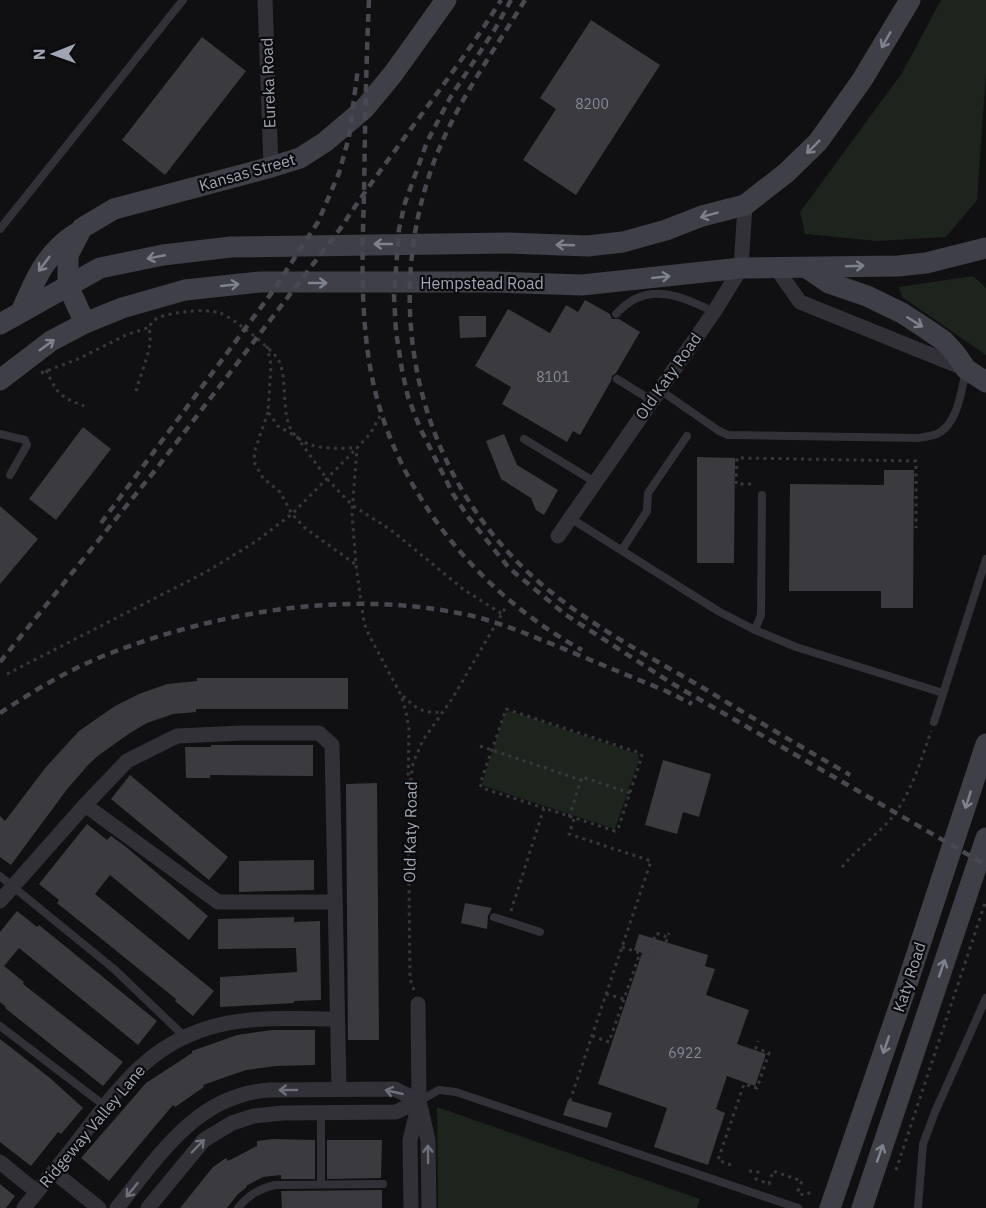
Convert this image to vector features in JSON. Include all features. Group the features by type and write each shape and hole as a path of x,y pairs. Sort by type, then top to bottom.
{"main road":[{"name":"Kansas Street","path":"21,312 38,272 60,244 114,209 271,167 300,158 317,147 364,109 393,74 446,0"},
{"path":"0,324 100,268 163,255 231,247 507,243 588,246 623,242 666,230 702,216 745,205 786,173 818,142 862,80 910,0"},
{"path":"82,228 68,255 68,286 85,322"},
{"name":"Hempstead Road","path":"0,380 51,341 85,322 122,308 185,290 260,282 494,282 582,285 741,268 926,263 986,248"},
{"path":"807,268 829,283 867,296 910,318 944,341 955,352 966,369 986,382"},
{"name":"Katy Road","path":"830,1208 986,744"},
{"name":"Katy Road","path":"862,1208 986,838"}],"street":[{"name":"Eureka Road","path":"265,0 271,167"},
{"name":"Old Katy Road","path":"558,536 714,312 741,268 745,205"},
{"path":"776,268 800,302 966,369"},
{"path":"0,901 6,881 127,761 177,736 319,732 332,745 339,1089"},
{"path":"85,805 218,902 335,902"},
{"path":"418,1004 419,1101 428,1140 429,1208"},
{"name":"Ridgeway Valley Lane","path":"24,1208 105,1106 139,1067 157,1052 185,1036 221,1025 246,1021 337,1019"},
{"path":"117,1208 186,1125 221,1103 261,1091 339,1089 395,1089 419,1101"},
{"path":"321,1090 321,1112"},
{"path":"148,1208 204,1140 223,1127 254,1116 321,1112 396,1112 419,1101"},
{"path":"411,1208 410,1140 419,1101"},
{"path":"0,1162 37,1192"},
{"path":"54,1172 99,1208"}],"lane":[{"path":"0,229 183,0"},
{"path":"616,314 633,299 648,294 672,294 714,312"},
{"path":"617,379 655,395 728,435 918,438 937,434 949,423 956,409 966,369"},
{"path":"0,434 25,440 27,445 10,476"},
{"path":"622,550 647,512 648,493 687,436"},
{"path":"524,439 595,482"},
{"path":"755,630 761,615 762,495"},
{"path":"570,518 718,610 755,630 796,647 943,693"},
{"path":"934,722 986,559"},
{"path":"6,881 114,969 185,1036"},
{"path":"494,917 540,932"},
{"path":"918,1208 923,1144 986,998"},
{"path":"0,1026 105,1106"},
{"path":"419,1101 439,1090 456,1092 773,1204 798,1208"},
{"path":"321,1112 321,1184"},
{"path":"238,1208 251,1194 275,1185 383,1184"}],"path":[{"path":"136,391 150,344 150,327 153,321 170,314 211,311 221,313 267,346 279,361 285,389 288,425 327,479 352,505 391,530 463,589 502,614"},
{"path":"36,375 78,359 126,335 150,327"},
{"path":"267,346 271,365 268,412 257,441 254,453 255,464 263,478 280,492 292,514 305,528 356,565"},
{"path":"46,370 62,398 84,406"},
{"path":"268,412 278,426 317,447 357,448"},
{"path":"7,674 206,572 255,542 292,514 327,479 370,434 380,416"},
{"path":"357,448 352,505 356,565 364,622 401,695 409,729 408,802"},
{"path":"751,484 736,484 737,458 916,461 916,528"},
{"name":"Old Katy Road","path":"410,979 408,802 413,763 423,740 443,712 507,604"},
{"path":"401,695 415,708 426,712 443,712"},
{"path":"506,709 640,753 642,760 630,793 618,829 615,831 482,788 480,784 506,709"},
{"path":"842,867 890,820 922,756 934,722"},
{"path":"480,746 581,780"},
{"path":"569,817 582,777 630,793"},
{"path":"510,916 544,808"},
{"path":"570,1101 651,861 569,834 574,819"},
{"path":"896,1170 986,900"},
{"path":"622,947 648,956 656,933 668,935 666,942"},
{"path":"592,1036 609,1042 640,953"},
{"path":"606,994 624,999"},
{"path":"731,1165 718,1160 744,1084 757,1088 769,1053 756,1048 758,1041"},
{"path":"749,1170 758,1173 756,1179 769,1184 773,1171 802,1181 799,1194 806,1195 813,1190"}],"shaded area":[{"path":"941,0 986,0 986,73 977,200 946,237 877,241 805,234 800,212 902,73"},
{"path":"973,276 986,288 986,355 902,297 899,287"},
{"path":"510,711 638,754 639,760 615,829 484,786 482,783 505,713"},
{"path":"437,1107 700,1199 697,1208 438,1208"}],"building":[{"path":"591,20 660,65 576,195 523,160 556,109 540,98"},
{"path":"202,37 246,71 165,175 122,140"},
{"path":"585,300 610,314 612,319 619,319 640,332 612,376 580,435 573,431 567,442 502,404 511,387 475,366 508,309 550,333 566,305 578,312"},
{"path":"459,316 486,316 486,337 460,338"},
{"path":"83,427 111,449 56,520 29,499"},
{"path":"504,434 517,465 558,490 544,515 536,510 531,498 501,479 486,441"},
{"path":"697,457 735,458 734,563 697,563"},
{"path":"884,470 914,470 913,608 881,608 881,591 789,591 790,484 884,485"},
{"path":"0,506 38,539 0,584"},
{"path":"197,678 348,678 348,709 196,709 196,712 173,714 147,723 89,764 68,788 11,865 0,857 0,816 5,821 46,767 79,731 115,706 139,694 167,684 197,681"},
{"path":"211,745 313,745 313,776 210,775 210,778 186,778 185,747 211,747"},
{"path":"663,760 711,774 699,817 683,812 677,834 645,825"},
{"path":"130,775 228,857 209,880 111,799"},
{"path":"377,783 379,1040 348,1040 346,784"},
{"path":"87,824 107,840 111,836 125,846 208,916 189,940 110,875 95,894 214,991 193,1016 175,1001 176,999 57,903 59,900 39,884"},
{"path":"314,860 314,890 239,892 239,861"},
{"path":"465,903 492,908 488,916 487,929 461,923"},
{"path":"17,911 37,927 39,925 157,1021 138,1045 19,948 4,966 24,982 23,984 123,1062 103,1086 0,1002 0,932"},
{"path":"294,917 294,922 320,921 321,1000 220,1007 220,977 297,972 296,948 218,949 218,919"},
{"path":"639,934 708,955 705,966 715,969 706,995 749,1010 737,1044 766,1054 755,1086 727,1076 716,1109 725,1113 708,1165 654,1147 667,1108 598,1084 642,953 634,950"},
{"path":"272,1030 315,1030 315,1065 276,1066 246,1070 203,1085 204,1087 175,1107 173,1105 109,1181 81,1158 146,1083 192,1051 237,1035"},
{"path":"0,1039 50,1078 83,1108 61,1134 58,1132 31,1166 0,1142"},
{"path":"568,1100 612,1113 607,1128 563,1115"},
{"path":"315,1140 315,1179 281,1179 281,1175 263,1177 246,1186 227,1208 180,1208 213,1167 226,1158 228,1161 257,1146 257,1141"},
{"path":"327,1140 382,1140 381,1178 327,1179"},
{"path":"0,1184 15,1196 6,1208 0,1208"},
{"path":"382,1190 382,1208 282,1208 281,1191"}],"railway":[{"path":"369,0 363,289 369,359 385,424 402,464 423,502 449,538 478,571 510,601 545,627 582,650"},
{"path":"0,662 157,468 340,229 501,0"},
{"path":"511,0 450,98 427,142 405,203 399,229 394,296 396,332 402,370 408,397 420,428 453,494 509,568 566,615 673,684 986,865"},
{"path":"525,0 454,117 435,159 419,214 411,270 411,327 419,382 436,435 460,486 492,533 531,575 551,592 595,624 850,775"},
{"path":"101,523 273,291 318,222 339,173 349,137 358,68"},
{"path":"0,713 71,671 116,651 157,637 243,615 287,608 376,604 420,607 487,620 557,646 692,704"}]}
